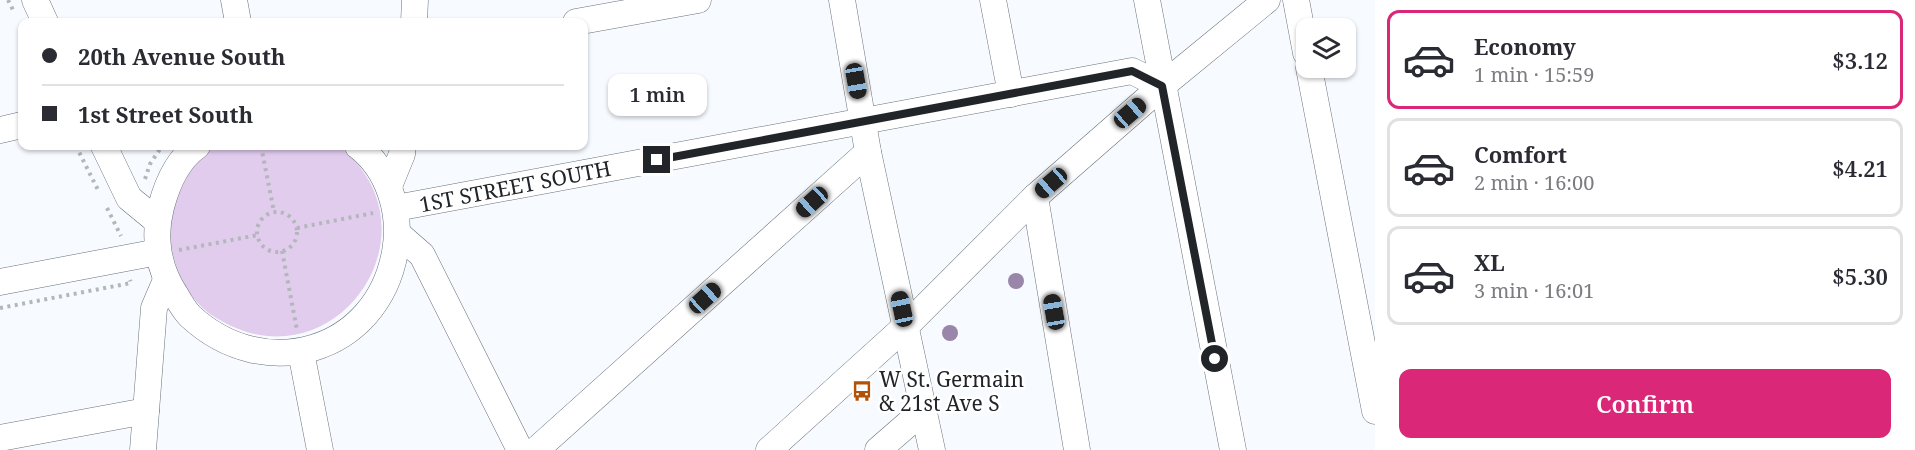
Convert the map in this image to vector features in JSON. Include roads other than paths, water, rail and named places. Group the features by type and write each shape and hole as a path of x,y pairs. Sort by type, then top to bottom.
{"street":[{"path":"35,0 43,18"},
{"path":"234,0 237,18"},
{"path":"414,18 415,0"},
{"path":"588,18 628,6 698,0"},
{"path":"842,0 868,152 932,450"},
{"path":"993,0 1011,94"},
{"path":"1147,0 1233,450"},
{"path":"769,450 906,326 1035,197 1162,86 1267,0"},
{"path":"1296,0 1299,18"},
{"name":"1ST STREET SOUTH","path":"392,197 863,121 1132,71 1162,86"},
{"path":"1311,78 1375,411"},
{"path":"0,130 18,126"},
{"path":"106,150 129,198 157,221"},
{"path":"191,150 167,184 157,221 158,252 166,280 188,315 220,340 260,353 301,352 339,337 371,310 391,274 398,234 392,197 364,150"},
{"path":"392,197 402,150"},
{"path":"536,450 868,152"},
{"path":"1035,197 1077,450"},
{"path":"398,234 422,255 520,450"},
{"path":"0,282 158,252"},
{"path":"144,450 154,308 166,280"},
{"path":"301,352 320,450"},
{"path":"878,450 924,410"},
{"path":"0,438 146,411"}],"place":[{"name":"W St. Germain & 21st Ave S","path":"862,391"}]}
